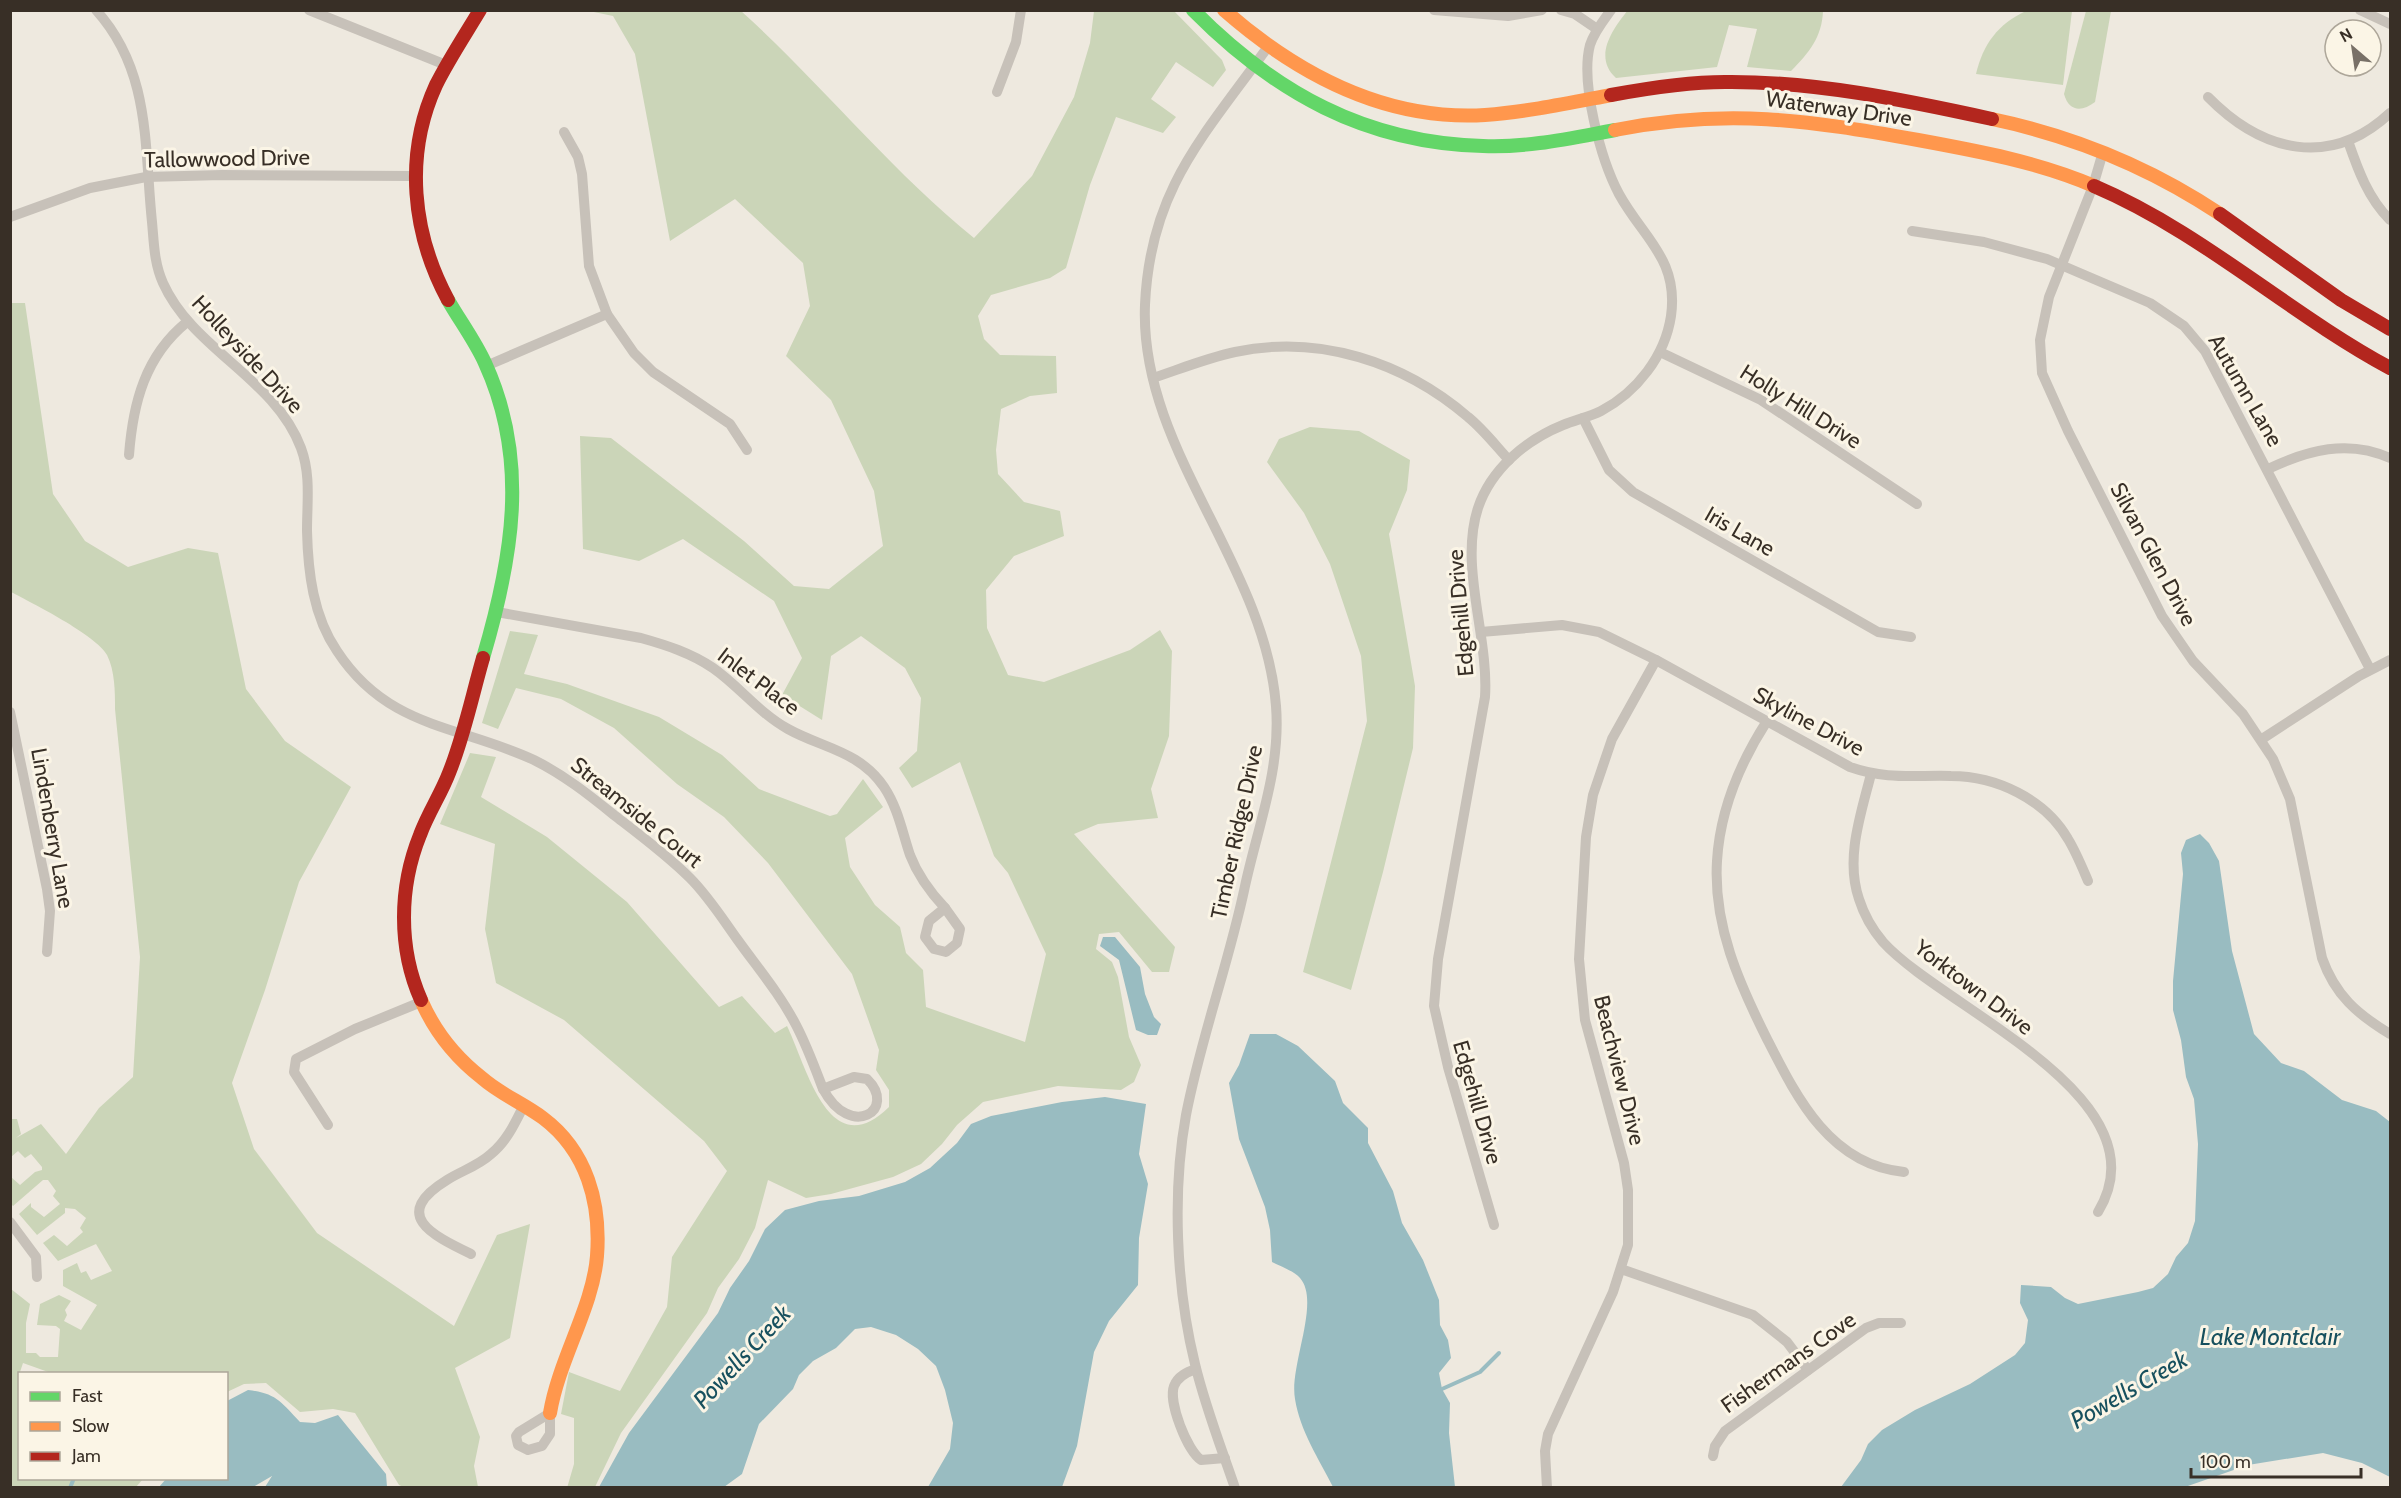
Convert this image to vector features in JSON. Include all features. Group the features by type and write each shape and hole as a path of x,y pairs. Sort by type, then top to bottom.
{"main road":[{"path":"480,10 446,65 426,110 414,176 417,219 426,252 447,300 486,366 505,426 513,486 510,552 497,612 462,734 438,800 421,832 407,876 404,902 406,952 421,1002 442,1039 463,1062 503,1094 524,1105 564,1135 575,1149 591,1183 598,1236 592,1283 556,1374 550,1413"},
{"name":"Waterway Drive","path":"1193,10 1254,67 1279,85 1331,113 1370,128 1407,138 1464,146 1497,146 1529,144 1705,117 1784,118 1826,123 1986,153 2093,186 2166,221 2238,269 2303,317 2391,368"},
{"name":"Waterway Drive","path":"1224,10 1267,48 1322,81 1361,96 1410,109 1494,115 1647,88 1720,82 1804,86 2006,122 2103,152 2158,177 2202,202 2313,282 2391,329"}],"street":[{"name":"Holleyside Drive","path":"96,10 120,40 135,76 142,104 146,177 157,266 175,306 187,322 254,384 294,431 301,449 308,476 308,555 313,591 319,616 336,650 363,682 398,710 434,726 462,734"},
{"path":"309,10 446,65"},
{"path":"997,92 1016,42 1021,10"},
{"path":"1434,10 1508,16 1542,10"},
{"path":"1561,10 1575,14 1598,29"},
{"name":"Edgehill Drive","path":"1494,1225 1448,1067 1434,1006 1438,959 1485,697 1472,534 1486,489 1509,460 1543,434 1615,403 1632,389 1647,373 1660,352 1671,316 1671,283 1666,267 1652,240 1620,195 1602,153 1597,133 1588,56 1598,29 1611,10"},
{"path":"2361,10 2391,24"},
{"name":"Timber Ridge Drive","path":"1235,1488 1196,1369 1185,1308 1179,1236 1181,1148 1195,1077 1273,780 1276,706 1272,675 1258,621 1175,441 1153,378 1146,340 1145,302 1150,261 1166,200 1186,159 1267,48"},
{"path":"2208,97 2241,126 2276,142 2313,148 2348,141 2364,134 2391,112"},
{"path":"564,132 578,157 582,174 589,266 607,314 634,353 653,372 730,424 747,450"},
{"path":"2348,141 2361,179 2371,197 2391,220"},
{"name":"Silvan Glen Drive","path":"2103,152 2093,186 2049,297 2040,340 2042,373 2162,616 2193,661 2243,714 2262,739 2290,799 2327,974 2336,989 2354,1010 2391,1034"},
{"name":"Tallowwood Drive","path":"10,217 90,188 146,177 414,176"},
{"name":"Autumn Lane","path":"1912,231 2006,247 2062,265 2150,303 2184,326 2205,351 2370,669"},
{"path":"486,366 607,314"},
{"path":"129,455 135,407 147,370 165,342 187,322"},
{"path":"1153,378 1218,356 1261,348 1304,347 1346,353 1373,361 1421,383 1470,419 1509,460"},
{"name":"Holly Hill Drive","path":"1660,352 1761,400 1917,504"},
{"name":"Iris Lane","path":"1583,418 1600,455 1614,475 1633,492 1869,627 1892,636 1911,637"},
{"path":"2268,469 2309,452 2342,447 2364,449 2391,458"},
{"name":"Inlet Place","path":"497,612 641,638 664,645 712,668 770,717 788,729 860,760 884,786 895,805 919,873 930,892 945,908"},
{"name":"Skyline Drive","path":"1481,632 1546,625 1581,627 1613,637 1834,759 1871,774 1899,778 1962,776 2009,788 2030,799 2058,824 2068,839 2088,881"},
{"name":"Beachview Drive","path":"1547,1488 1545,1451 1551,1426 1621,1269 1628,1245 1628,1190 1624,1163 1585,1020 1579,959 1586,837 1593,795 1612,739 1656,660"},
{"path":"2262,739 2370,669 2391,660"},
{"name":"Lindenberry Lane","path":"10,712 15,749 47,889 50,922 46,952"},
{"path":"1767,721 1738,771 1722,827 1717,883 1727,945 1747,999 1795,1094 1810,1115 1839,1145 1855,1157 1878,1167 1904,1172"},
{"name":"Streamside Court","path":"462,734 503,747 564,775 663,853 690,878 783,1003 806,1044 823,1089 834,1106 853,1117 867,1116 876,1105 876,1091 873,1084 861,1077 823,1089"},
{"name":"Yorktown Drive","path":"1871,774 1853,861 1856,887 1864,913 1889,947 2058,1075 2086,1103 2103,1132 2111,1165 2107,1194 2098,1212"},
{"path":"328,1125 294,1072 296,1059 300,1054 421,1002"},
{"path":"471,1254 452,1245 421,1221 418,1208 421,1201 440,1185 491,1155 513,1128 524,1105"},
{"path":"10,1222 36,1257 37,1277"},
{"path":"1621,1269 1753,1315 1787,1342 1808,1370"},
{"name":"Fishermans Cove","path":"1713,1456 1715,1446 1725,1431 1866,1328 1879,1323 1901,1323"},
{"path":"1196,1369 1179,1377 1173,1389 1181,1427 1188,1443 1201,1460 1225,1458"}],"green space":[{"path":"1628,10 1823,11 1817,37 1791,71 1747,67 1757,29 1729,25 1717,67 1616,78 1609,70 1605,53 1611,35"},
{"path":"589,11 741,11 913,184 974,238 1032,176 1074,97 1090,43 1094,11 1174,11 1222,60 1226,70 1213,87 1176,62 1151,99 1176,117 1163,133 1116,117 1090,185 1066,268 1050,278 991,295 978,316 984,339 1000,355 1056,356 1057,393 1030,396 1001,409 996,450 998,474 1024,502 1060,511 1064,536 1014,556 986,590 987,628 1008,675 1044,682 1130,650 1160,630 1172,651 1169,736 1151,789 1158,818 1098,824 1074,834 1175,947 1169,972 1152,972 1119,932 1099,934 1096,949 1112,962 1118,977 1129,1037 1141,1065 1134,1082 1121,1090 1058,1086 983,1102 957,1125 942,1144 921,1164 893,1177 831,1194 806,1198 768,1180 755,1228 739,1259 718,1288 707,1313 621,1433 595,1487 567,1488 574,1464 574,1418 561,1414 569,1372 620,1391 667,1307 672,1257 727,1171 704,1141 564,1020 496,983 485,929 495,844 440,824 470,753 496,757 481,797 547,837 627,902 719,1007 742,996 775,1033 787,1026 812,1085 823,1104 836,1118 851,1125 868,1122 889,1107 889,1090 876,1070 879,1050 852,974 768,863 724,817 677,784 614,728 561,699 516,688 498,729 482,723 510,631 538,635 524,674 567,684 659,717 722,755 759,789 830,816 837,814 863,779 883,807 845,838 850,867 875,905 900,927 906,953 923,970 926,1007 1025,1042 1046,954 1008,873 994,856 960,762 912,788 899,768 917,751 921,698 905,668 861,636 831,656 822,720 782,695 802,658 774,601 683,539 639,561 583,549 580,436 611,438 744,541 794,586 829,589 883,546 874,491 831,400 786,356 810,306 803,263 735,199 670,241 635,54 613,16"},
{"path":"2026,11 2072,11 2063,85 1976,74 1983,53 1993,36 2007,22"},
{"path":"2086,11 2111,11 2095,102 2081,109 2069,104 2064,94"},
{"path":"11,303 25,303 53,494 85,541 128,567 188,548 218,553 246,689 285,741 351,787 299,882 265,990 232,1083 254,1149 317,1233 454,1326 497,1235 530,1224 510,1338 455,1368 480,1437 474,1466 478,1487 406,1488 399,1485 355,1413 333,1409 300,1412 266,1383 244,1384 228,1392 228,1372 48,1372 23,1363 18,1372 18,1480 142,1480 136,1487 11,1487 11,1289 30,1304 26,1323 26,1353 36,1353 40,1357 58,1357 60,1329 56,1326 37,1325 40,1304 59,1295 71,1301 65,1310 67,1315 64,1321 81,1330 97,1305 63,1286 63,1270 77,1263 81,1273 86,1271 91,1280 112,1271 96,1244 58,1261 43,1243 54,1235 67,1246 83,1232 80,1228 86,1218 75,1209 65,1208 65,1213 37,1235 19,1214 31,1203 31,1207 44,1217 60,1204 53,1196 56,1191 48,1180 43,1180 13,1206 11,1204 11,1177 20,1185 35,1172 42,1170 42,1167 31,1154 25,1158 18,1151 11,1157 11,1119 17,1119 21,1134 16,1138 41,1124 66,1154 99,1108 133,1077 140,957 114,682 110,661 101,647 90,638 63,620 11,592"},
{"path":"1310,427 1359,431 1410,460 1407,490 1389,534 1415,686 1413,748 1351,990 1303,972 1367,721 1361,656 1330,564 1304,513 1267,462 1279,439"}],"water":[{"name":"Lake Montclair","path":"2200,834 2209,843 2219,861 2232,951 2254,1034 2281,1063 2304,1071 2342,1100 2376,1111 2390,1122 2390,1477 2362,1463 2323,1453 2248,1465 2185,1487 1841,1487 1861,1460 1868,1444 1882,1430 1915,1410 1970,1384 2015,1355 2025,1343 2028,1320 2020,1303 2021,1285 2051,1287 2065,1298 2078,1304 2138,1292 2153,1288 2168,1274 2176,1257 2188,1243 2195,1221 2198,1144 2194,1099 2186,1077 2181,1040 2173,1010 2173,981 2183,874 2181,853 2186,840"},
{"path":"1103,937 1115,937 1140,967 1145,994 1154,1017 1161,1024 1157,1035 1148,1035 1136,1030 1119,960 1100,946"},
{"path":"1250,1034 1276,1034 1298,1046 1335,1081 1343,1103 1368,1128 1368,1143 1393,1191 1402,1223 1423,1260 1439,1300 1440,1325 1448,1340 1451,1358 1439,1373 1442,1389 1450,1403 1449,1433 1455,1487 1333,1487 1306,1434 1297,1411 1294,1385 1306,1318 1306,1289 1297,1275 1272,1262 1270,1230 1265,1207 1239,1139 1229,1083 1239,1065"},
{"name":"Powells Creek","path":"1105,1097 1146,1104 1139,1154 1148,1184 1139,1238 1138,1285 1109,1321 1094,1352 1077,1446 1062,1487 928,1487 950,1449 953,1423 945,1390 936,1366 918,1349 896,1335 871,1327 855,1329 836,1348 813,1361 799,1375 793,1389 759,1424 742,1474 724,1487 599,1487 629,1433 718,1313 765,1229 785,1210 819,1201 859,1196 905,1182 930,1168 957,1143 971,1124 991,1116 1062,1102"},
{"path":"248,1390 257,1391 272,1396 300,1422 315,1423 338,1415 386,1474 387,1487 265,1487 272,1476 253,1487 159,1487 165,1480 228,1480 228,1400"}],"waterway":[{"path":"1442,1389 1480,1372 1499,1353"},
{"path":"70,1488 73,1480"}],"traffic: fast":[{"path":"1193,10 1224,39 1289,88 1324,108 1399,135 1440,143 1500,146 1549,142 1615,130"},
{"path":"448,300 481,355 499,400 508,437 512,474 512,510 508,547 502,584 483,658"}],"traffic: slow":[{"path":"1224,10 1281,54 1312,72 1377,101 1412,110 1448,115 1501,114 1611,95"},
{"path":"1615,130 1694,119 1731,118 1803,122 1985,153 2051,170 2094,186"},
{"path":"1992,119 2082,144 2167,182 2220,214"},
{"path":"421,1000 432,1022 446,1042 472,1070 489,1084 543,1118 558,1131 571,1146 588,1180 598,1236 594,1275 583,1314 554,1393 550,1413"}],"traffic: jam":[{"path":"448,300 426,248 416,194 416,166 419,139 436,85 480,10"},
{"path":"1611,95 1696,83 1792,85 1859,93 1992,119"},
{"path":"2094,186 2171,226 2316,323 2390,368"},
{"path":"2220,214 2341,300 2390,329"},
{"path":"421,1000 413,980 405,939 405,896 408,875 423,827 446,781 454,759 483,658"}]}
